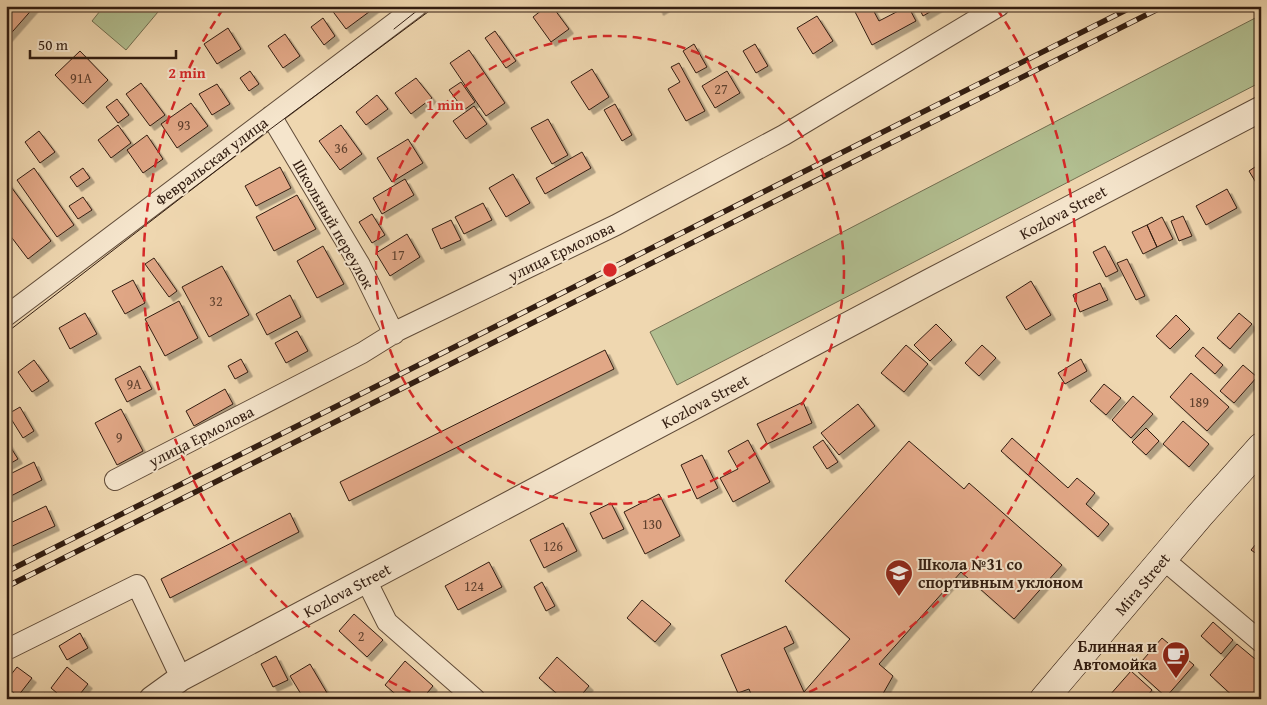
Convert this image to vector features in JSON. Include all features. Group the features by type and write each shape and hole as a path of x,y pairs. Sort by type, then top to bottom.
{"main road":[{"name":"Mira Street","path":"1044,699 1200,514 1261,447"}],"street":[{"name":"Февральская улица","path":"6,316 417,6"},
{"name":"улица Ермолова","path":"115,480 362,353 394,334 616,225 784,135 1000,6"},
{"name":"Kozlova Street","path":"152,699 181,678 1261,109"},
{"name":"Школьный переулок","path":"271,116 360,266 394,334"},
{"path":"1163,559 1261,642"},
{"path":"366,580 387,622 474,699"},
{"path":"6,650 137,585 181,678"}],"green space":[{"path":"104,6 163,6 126,50 92,21"},
{"path":"1261,15 1261,82 677,385 650,332"}],"building":[{"path":"6,6 35,6 6,39"},
{"path":"335,6 377,6 346,29 331,9"},
{"path":"547,6 552,6 569,29 551,42 533,17"},
{"path":"657,6 667,6 659,11"},
{"path":"852,6 871,6 879,21 908,6 916,21 872,45"},
{"path":"918,6 940,6 923,16"},
{"path":"817,16 833,41 813,54 797,28"},
{"path":"323,18 335,36 324,45 311,27"},
{"path":"228,28 241,49 217,64 204,44"},
{"path":"495,31 516,61 506,68 485,38"},
{"path":"285,34 300,56 283,68 268,46"},
{"path":"694,44 707,67 696,73 683,51"},
{"path":"755,44 768,66 756,73 743,51"},
{"path":"469,50 505,103 486,116 450,63"},
{"path":"80,51 108,80 83,104 55,75"},
{"path":"679,63 705,111 686,121 668,89 680,82 671,67"},
{"path":"592,69 609,97 589,110 571,82"},
{"path":"250,71 259,84 249,91 240,78"},
{"path":"727,71 740,93 715,108 702,86"},
{"path":"416,78 432,98 411,114 395,93"},
{"path":"461,82 475,102 464,110 449,90"},
{"path":"141,83 165,115 150,126 126,94"},
{"path":"217,84 230,104 212,115 199,94"},
{"path":"377,95 388,109 366,125 356,112"},
{"path":"117,99 129,115 118,123 106,107"},
{"path":"191,103 208,126 177,148 161,124"},
{"path":"615,104 632,135 622,141 604,110"},
{"path":"474,106 487,124 466,139 453,121"},
{"path":"548,119 568,155 552,164 531,128"},
{"path":"118,125 131,143 111,158 98,140"},
{"path":"341,125 362,154 340,170 319,141"},
{"path":"39,131 55,152 40,163 25,142"},
{"path":"147,135 163,159 143,173 127,150"},
{"path":"408,139 423,163 392,182 377,158"},
{"path":"582,152 591,168 545,194 536,178"},
{"path":"1261,163 1261,191 1249,171"},
{"path":"280,167 291,188 256,206 245,186"},
{"path":"34,168 74,225 57,237 17,180"},
{"path":"83,168 90,178 77,187 70,177"},
{"path":"513,174 530,203 506,217 489,188"},
{"path":"405,179 414,195 382,214 373,198"},
{"path":"6,180 51,241 28,259 6,230"},
{"path":"1227,189 1237,208 1206,225 1196,206"},
{"path":"297,195 316,229 274,251 256,217"},
{"path":"83,197 92,210 78,219 69,206"},
{"path":"483,203 492,220 464,234 455,217"},
{"path":"372,214 385,235 372,243 359,222"},
{"path":"1183,216 1192,236 1179,241 1171,221"},
{"path":"1162,217 1173,239 1157,247 1147,225"},
{"path":"451,220 461,240 441,249 432,229"},
{"path":"1147,225 1157,247 1143,254 1132,232"},
{"path":"407,234 420,257 390,276 376,253"},
{"path":"323,246 344,284 317,298 297,261"},
{"path":"1105,246 1118,271 1106,277 1093,252"},
{"path":"154,258 177,291 169,297 145,264"},
{"path":"1127,259 1145,296 1136,300 1117,263"},
{"path":"222,266 249,315 209,337 182,287"},
{"path":"133,280 145,303 125,314 112,291"},
{"path":"1031,281 1051,315 1026,330 1006,297"},
{"path":"1100,283 1108,300 1080,312 1073,295"},
{"path":"290,295 301,317 267,335 256,314"},
{"path":"179,301 198,338 165,356 145,319"},
{"path":"85,313 97,334 70,349 59,328"},
{"path":"1239,313 1252,324 1230,349 1217,338"},
{"path":"1176,315 1190,329 1170,349 1156,336"},
{"path":"936,324 952,340 930,361 914,345"},
{"path":"297,331 308,351 286,363 275,343"},
{"path":"906,345 928,364 904,392 881,373"},
{"path":"982,345 996,358 979,376 965,363"},
{"path":"1203,347 1223,365 1215,374 1195,356"},
{"path":"605,350 614,369 349,501 340,482"},
{"path":"241,359 248,372 235,379 228,366"},
{"path":"1081,359 1087,371 1065,384 1058,373"},
{"path":"34,360 49,381 32,392 18,372"},
{"path":"1243,365 1257,377 1234,403 1220,391"},
{"path":"140,366 152,389 127,402 115,379"},
{"path":"1191,373 1229,407 1207,431 1170,397"},
{"path":"1104,384 1121,398 1106,415 1090,401"},
{"path":"225,389 233,404 194,426 186,411"},
{"path":"1133,396 1153,414 1131,438 1112,420"},
{"path":"803,402 812,423 767,444 757,424"},
{"path":"858,404 875,426 839,455 821,433"},
{"path":"20,407 34,431 23,438 8,414"},
{"path":"121,409 143,451 117,465 95,423"},
{"path":"1183,421 1209,444 1189,467 1163,444"},
{"path":"1146,428 1159,441 1146,455 1132,442"},
{"path":"1012,438 1068,488 1077,478 1095,493 1086,504 1109,524 1098,537 1001,451"},
{"path":"6,440 18,459 6,466"},
{"path":"748,440 770,482 733,502 720,478 738,469 728,451"},
{"path":"823,440 838,462 827,469 813,447"},
{"path":"909,441 964,489 969,483 1062,565 1014,619 961,572 879,664 893,676 880,699 753,699 749,689 738,693 721,655 786,626 794,643 784,648 804,692 850,639 785,581"},
{"path":"702,455 718,488 697,499 681,465"},
{"path":"34,462 42,480 7,498 6,476"},
{"path":"659,494 680,536 645,554 624,512"},
{"path":"611,503 624,529 603,539 590,513"},
{"path":"46,506 55,526 6,549 6,525"},
{"path":"290,513 299,532 170,598 161,579"},
{"path":"563,523 577,551 544,568 530,540"},
{"path":"1261,538 1261,557 1251,550"},
{"path":"489,562 502,587 458,610 445,586"},
{"path":"542,582 555,606 546,611 534,587"},
{"path":"642,600 671,624 655,642 627,618"},
{"path":"354,614 383,640 367,657 339,631"},
{"path":"1213,622 1233,640 1221,654 1201,636"},
{"path":"80,633 88,648 67,660 59,646"},
{"path":"1162,638 1194,665 1166,697 1135,669"},
{"path":"1237,644 1261,664 1261,685 1249,699 1236,699 1210,675"},
{"path":"276,656 288,680 273,687 261,664"},
{"path":"557,657 589,686 578,699 563,699 539,678"},
{"path":"405,661 433,686 422,699 401,699 385,685"},
{"path":"310,664 330,699 304,699 290,676"},
{"path":"17,667 32,678 18,696 6,687 6,681"},
{"path":"67,667 88,684 76,699 64,699 51,688"},
{"path":"1131,671 1152,690 1145,699 1111,699 1109,696"},
{"path":"44,693 51,699 39,699"}],"tram line":[{"path":"394,29 423,6"},
{"path":"6,333 261,136 436,6"}],"railway":[{"path":"6,572 1134,6"},
{"path":"6,587 1164,6"}],"place":[{"name":"Школа №31 со спортивным уклоном","path":"899,597"},
{"name":"Блинная и Автомойка","path":"1176,679"}]}
